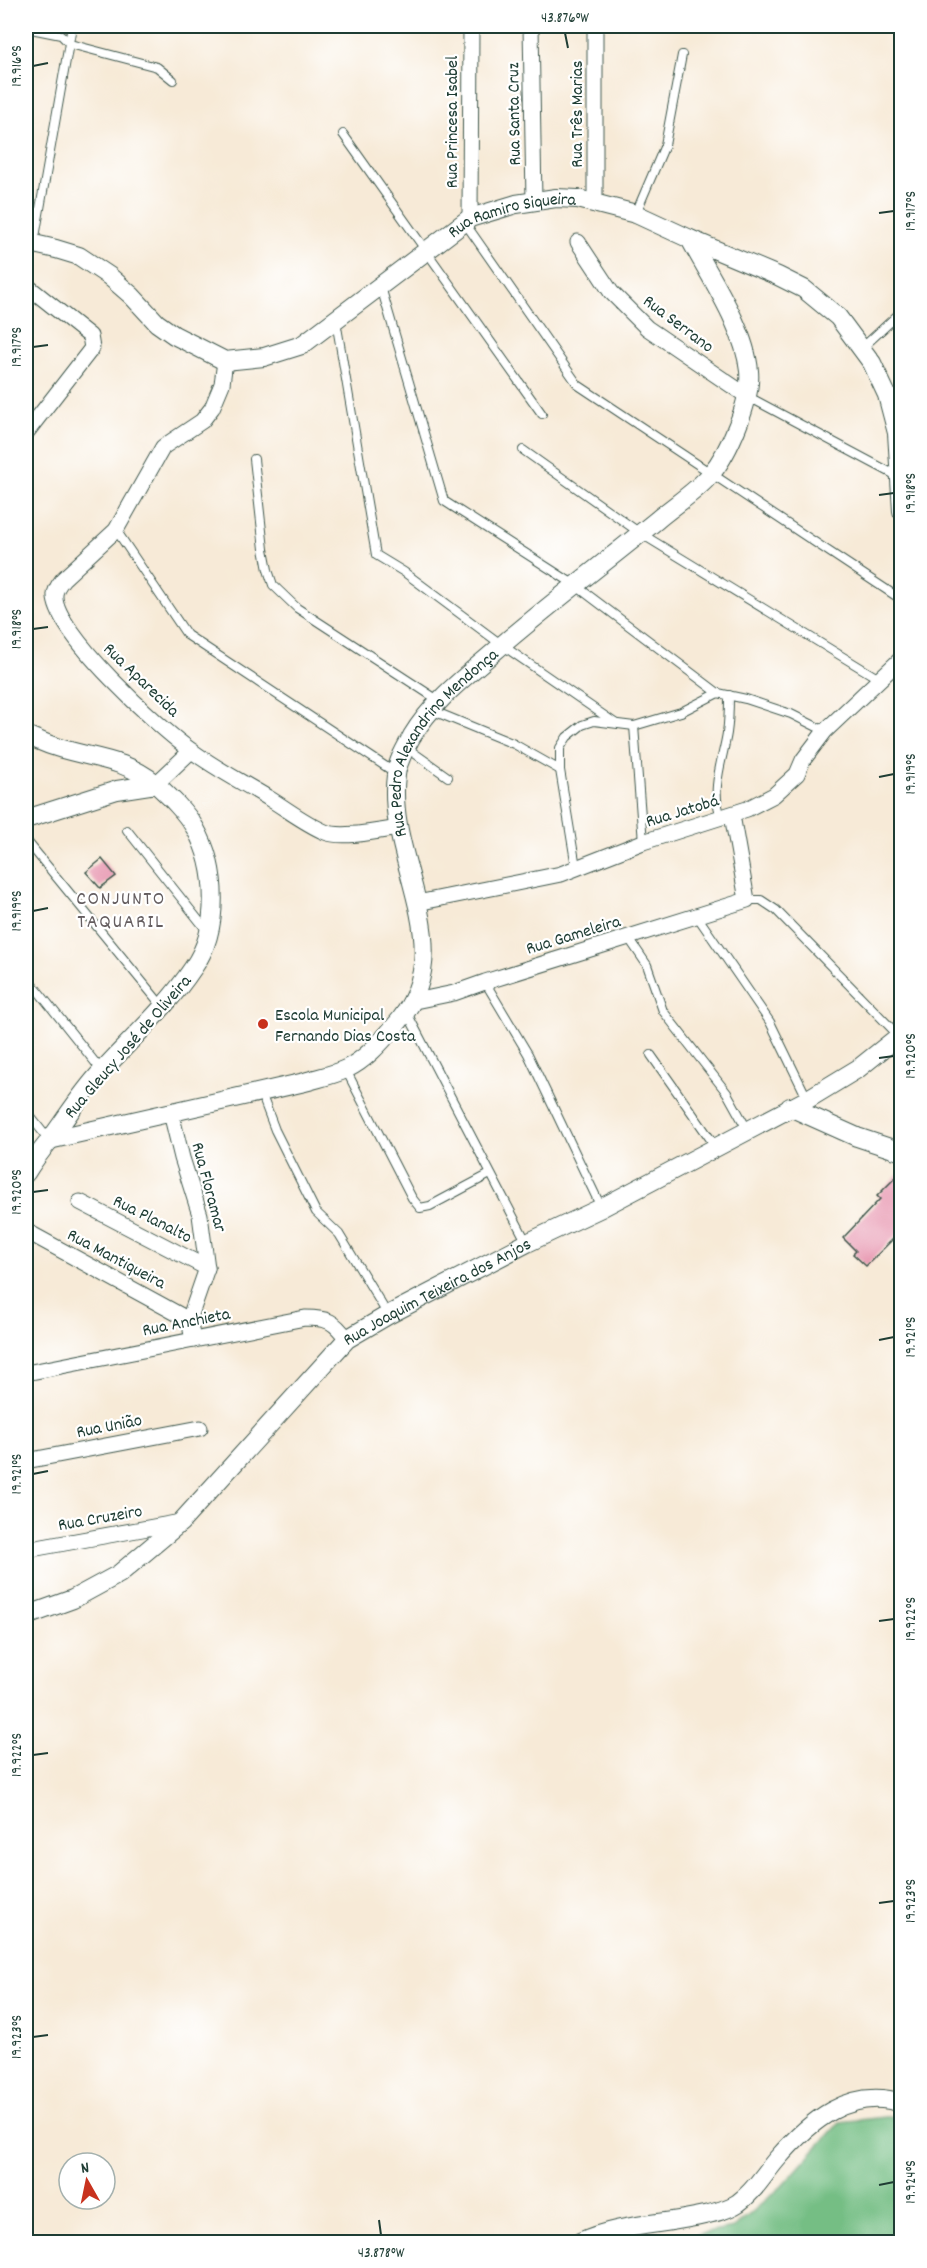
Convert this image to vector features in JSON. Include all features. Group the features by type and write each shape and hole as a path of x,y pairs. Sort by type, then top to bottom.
{"street":[{"name":"Rua Princesa Isabel","path":"467,220 471,26"},
{"name":"Rua Santa Cruz","path":"531,26 534,201"},
{"name":"Rua Três Marias","path":"595,26 596,203"},
{"name":"Rua Ramiro Siqueira","path":"225,361 264,357 302,345 467,220 516,204 556,198 596,203 636,214 690,239 751,263 804,290 838,317 862,348 884,386 899,433 902,511"},
{"name":"Rua Pedro Alexandrino Mendonça","path":"49,1140 304,1082 345,1069 372,1051 408,1007 423,968 425,953 424,933 395,808 396,773 405,747 434,705 574,585 710,475 735,431 750,383 749,368 743,345 731,318 690,239"},
{"name":"Rua Serrano","path":"578,242 611,292 647,328 747,396"},
{"path":"30,245 79,256 109,276 132,296 157,323 174,335 225,361"},
{"path":"26,285 90,336 92,342 92,348 26,433"},
{"name":"Rua Aparecida","path":"225,361 222,384 212,408 202,421 163,447 116,530 63,579 57,587 56,600 82,646 109,677 191,751 327,833 357,834 398,828"},
{"name":"Rua Jatobá","path":"417,903 561,874 643,842 726,816 774,795 797,774 803,760 825,731 902,658"},
{"name":"Rua Gleucy José de Oliveira","path":"26,735 57,747 126,764 142,772 180,808 194,827 205,852 212,890 208,933 202,953 194,968 163,1007 102,1071 26,1173"},
{"path":"26,819 117,790 156,784 191,751"},
{"path":"726,816 747,900"},
{"name":"Rua Gameleira","path":"408,1007 747,900"},
{"name":"Rua Joaquim Teixeira dos Anjos","path":"26,1616 73,1599 119,1574 181,1522 347,1339 388,1315 527,1243 601,1208 747,1129 808,1099 859,1068 900,1033"},
{"path":"790,1107 857,1137 902,1152"},
{"name":"Rua Floramar","path":"171,1113 200,1215 207,1268 189,1320"},
{"name":"Rua Planalto","path":"80,1203 207,1268"},
{"name":"Rua Mantiqueira","path":"26,1231 189,1320"},
{"name":"Rua Anchieta","path":"26,1373 305,1318 330,1321 337,1325 347,1339"},
{"path":"189,1320 193,1340"},
{"name":"Rua União","path":"26,1461 200,1428"},
{"name":"Rua Cruzeiro","path":"26,1550 181,1522"},
{"path":"580,2242 595,2235 715,2212 736,2204 752,2192 776,2159 821,2115 844,2103 874,2098 902,2103"}],"lane":[{"path":"30,245 72,26"},
{"path":"26,28 61,35 70,44 157,67 173,80"},
{"path":"636,214 665,145 682,55"},
{"path":"343,134 542,414"},
{"path":"467,220 578,385 710,475 902,600"},
{"path":"380,285 444,501 574,585 718,693 791,714 825,731"},
{"path":"862,348 902,311"},
{"path":"335,319 376,555 404,572 502,645 615,723"},
{"path":"747,396 901,478"},
{"path":"523,450 640,533 879,679"},
{"path":"254,459 264,549 273,585 297,608 434,705 514,744 560,770"},
{"path":"116,530 187,635 396,773"},
{"path":"576,867 560,770 560,748 567,737 582,725 594,721 634,726 681,712 718,693"},
{"path":"726,816 717,807 717,787 728,725 729,695"},
{"path":"634,726 643,842"},
{"path":"405,747 448,777"},
{"path":"127,830 208,933"},
{"path":"26,840 163,1007"},
{"path":"747,900 761,900 776,910 900,1033"},
{"path":"697,916 770,1022 808,1099"},
{"path":"627,937 647,965 663,1011 727,1093 747,1129"},
{"path":"26,976 102,1071"},
{"path":"485,982 528,1054 601,1208"},
{"path":"408,1007 489,1174 527,1243"},
{"path":"651,1055 716,1147"},
{"path":"345,1069 412,1198 420,1208 430,1206 489,1174"},
{"path":"260,1092 275,1130 316,1212 339,1234 388,1315"},
{"path":"26,1111 49,1140"}],"green space":[{"path":"895,2116 902,2119 901,2242 657,2242 734,2228 782,2186 840,2122"}],"building":[{"path":"102,859 116,876 100,888 86,872"},
{"path":"902,1171 902,1230 866,1266 853,1254 856,1251 843,1238 880,1199 877,1196"}],"place":[{"name":"Escola Municipal Fernando Dias Costa","path":"263,1024"}],"district":[{"name":"CONJUNTO TAQUARIL","path":"121,908"}]}
